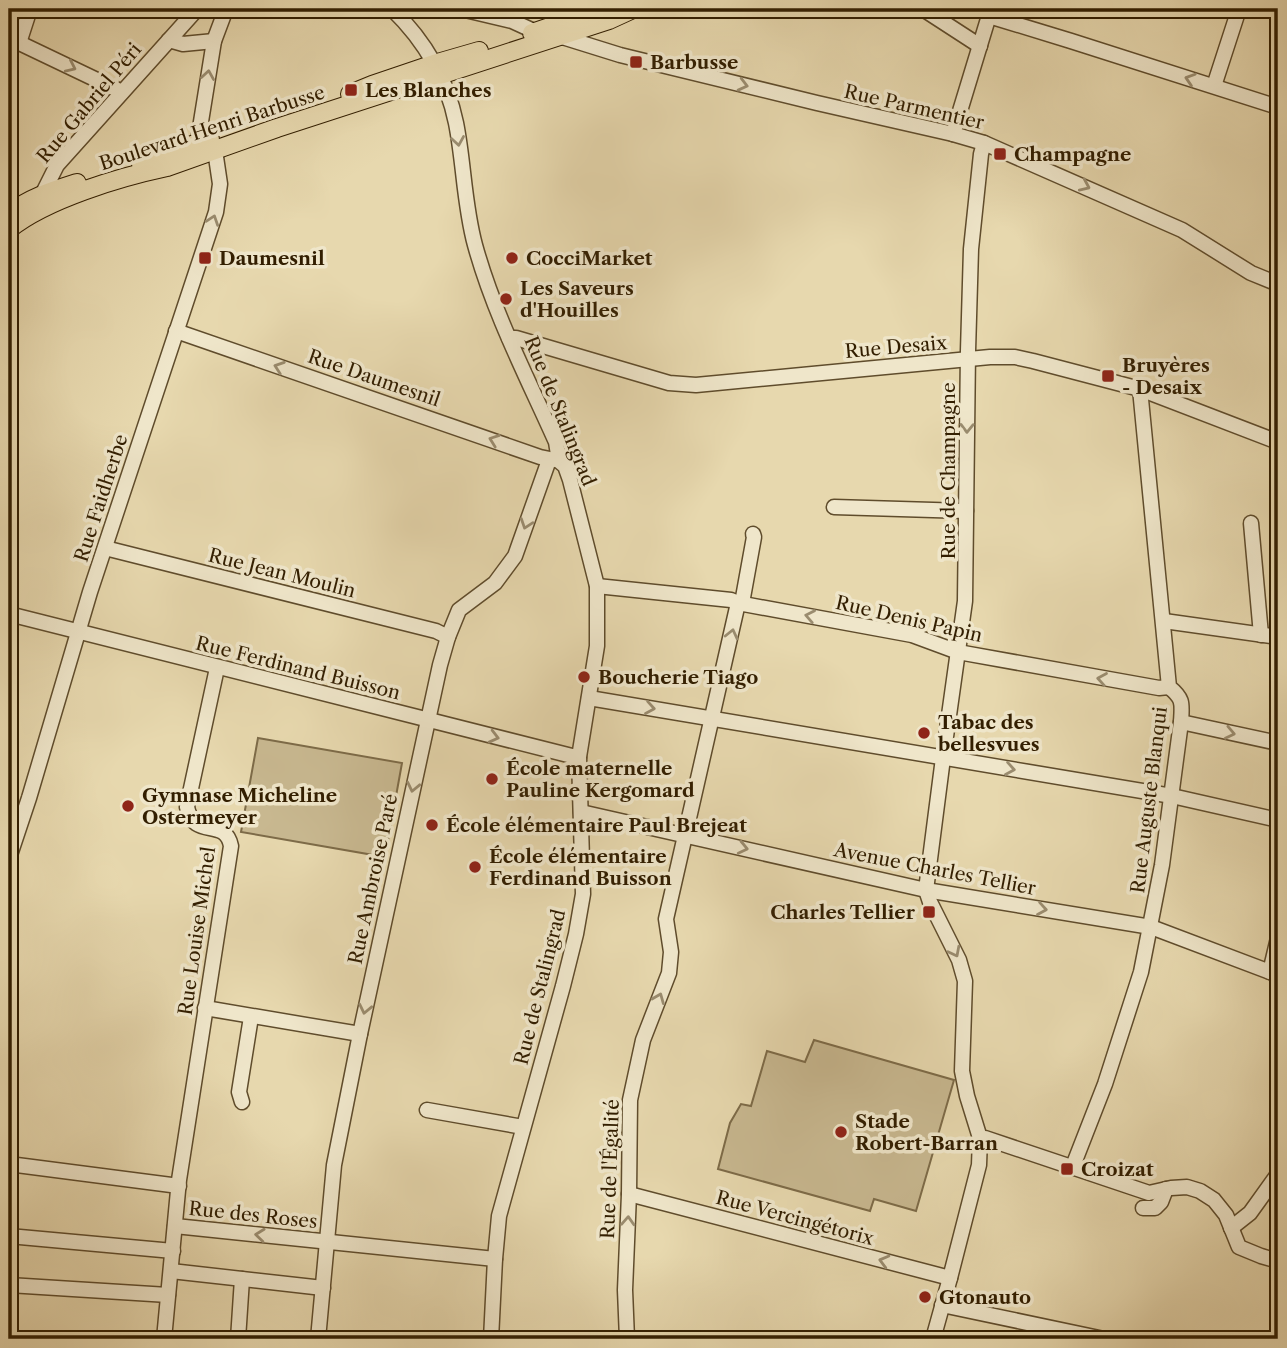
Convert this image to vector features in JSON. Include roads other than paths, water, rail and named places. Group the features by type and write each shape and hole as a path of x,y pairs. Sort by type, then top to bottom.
{"main road":[{"name":"Boulevard Henri Barbusse","path":"43,201 165,154 208,146 372,85 437,70 559,23 609,9"},
{"name":"Boulevard Henri Barbusse","path":"437,70 559,23 609,20 633,9"},
{"path":"9,214 20,206 43,201"},
{"path":"9,229 43,201"}],"street":[{"path":"30,9 14,40 121,92"},
{"name":"Rue Gabriel Péri","path":"43,201 57,164 197,9"},
{"name":"Rue Faidherbe","path":"9,858 78,632 216,212 220,184 216,158 199,134 214,41 226,9"},
{"name":"Rue de Stalingrad","path":"391,9 410,26 437,70 456,122 475,244 491,296 556,442 554,460 565,466 570,480 597,586 597,646 579,757 583,894 563,986 499,1216 492,1339"},
{"path":"461,9 512,21 536,32"},
{"path":"923,9 980,46"},
{"path":"1214,86 1239,9"},
{"path":"953,134 990,13 1278,107"},
{"name":"Rue Parmentier","path":"559,23 620,55 984,143 1182,230 1251,273 1278,284"},
{"path":"169,40 183,44 214,41"},
{"name":"Rue de Champagne","path":"926,890 965,601 971,248 984,143"},
{"name":"Rue Daumesnil","path":"176,331 554,460"},
{"name":"Rue Desaix","path":"509,338 669,383 696,385 994,356 1015,357 1140,389 1278,442"},
{"name":"Rue Auguste Blanqui","path":"1073,1166 1105,1084 1141,972 1151,928 1181,722 1182,701 1169,687 1140,389"},
{"name":"Rue Ambroise Paré","path":"318,1339 334,1165 359,1034 448,637 459,610 495,583 515,556 554,460"},
{"path":"834,507 966,511"},
{"path":"1251,523 1261,635"},
{"name":"Rue de l'Égalité","path":"627,1339 625,1290 630,1100 643,1040 670,973 671,952 666,919 740,603 753,534"},
{"name":"Rue Jean Moulin","path":"105,548 436,631 448,637"},
{"name":"Rue Denis Papin","path":"597,586 731,600 912,635 957,651 1134,684 1169,687"},
{"name":"Rue Ferdinand Buisson","path":"9,614 579,757"},
{"path":"1164,621 1278,637"},
{"name":"Rue Louise Michel","path":"164,1339 178,1186 231,846 229,837 223,831 202,827 194,822 187,807 218,667"},
{"path":"589,698 1172,796 1278,820"},
{"path":"1181,722 1278,743"},
{"name":"Avenue Charles Tellier","path":"581,812 926,890 1151,928 1274,974"},
{"path":"926,890 959,960 965,981 962,1071 980,1138 979,1166 933,1339"},
{"path":"1274,974 1278,938"},
{"path":"205,1008 359,1034"},
{"path":"242,1102 239,1092 251,1017"},
{"path":"427,1110 523,1127"},
{"path":"980,1138 1073,1166 1149,1193 1186,1187 1200,1191 1214,1200 1226,1215 1239,1247 1278,1261"},
{"path":"9,1164 178,1186"},
{"path":"1231,1228 1250,1213 1278,1174"},
{"path":"1143,1208 1155,1208 1161,1202 1166,1189"},
{"name":"Rue Vercingétorix","path":"629,1194 950,1278"},
{"name":"Rue des Roses","path":"175,1226 495,1259"},
{"path":"9,1236 173,1251"},
{"path":"171,1271 323,1288"},
{"path":"238,1339 242,1279"},
{"path":"9,1284 168,1295"},
{"path":"942,1305 1104,1339"}],"place":[{"name":"Barbusse","path":"636,62"},
{"name":"Les Blanches","path":"351,90"},
{"name":"Champagne","path":"1000,154"},
{"name":"Daumesnil","path":"205,258"},
{"name":"CocciMarket","path":"512,258"},
{"name":"Les Saveurs d'Houilles","path":"506,299"},
{"name":"Bruyères - Desaix","path":"1108,376"},
{"name":"Boucherie Tiago","path":"584,677"},
{"name":"Tabac des bellesvues","path":"924,733"},
{"name":"École maternelle Pauline Kergomard","path":"492,779"},
{"name":"Gymnase Micheline Ostermeyer","path":"128,806"},
{"name":"École élémentaire Paul Brejeat","path":"432,825"},
{"name":"École élémentaire Ferdinand Buisson","path":"475,867"},
{"name":"Charles Tellier","path":"929,912"},
{"name":"Stade Robert-Barran","path":"841,1132"},
{"name":"Croizat","path":"1067,1169"},
{"name":"Gtonauto","path":"925,1297"}]}
